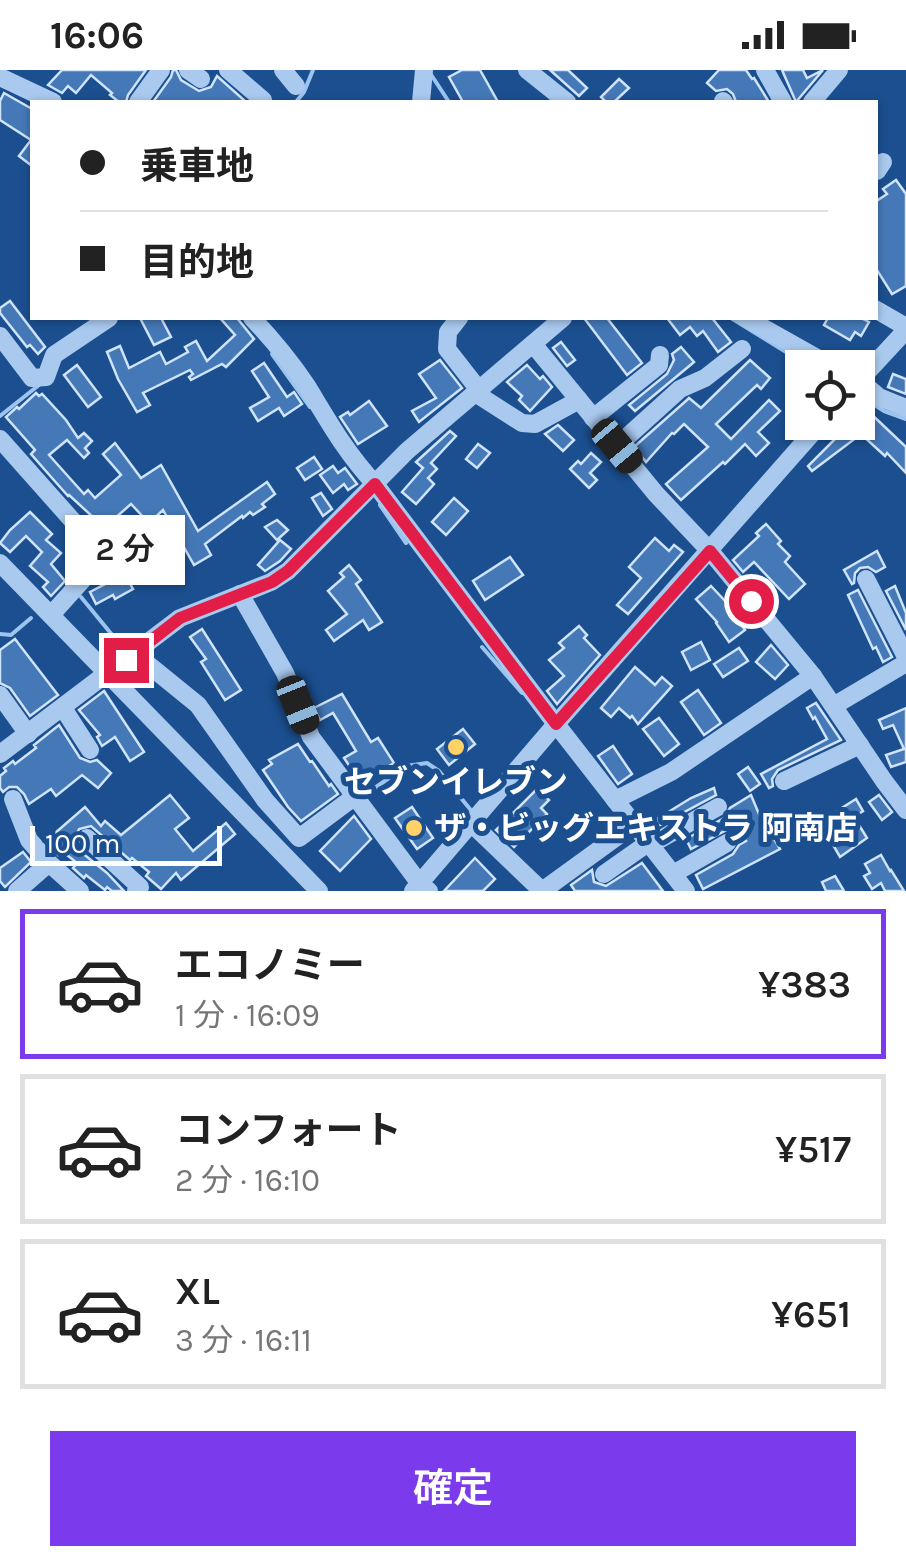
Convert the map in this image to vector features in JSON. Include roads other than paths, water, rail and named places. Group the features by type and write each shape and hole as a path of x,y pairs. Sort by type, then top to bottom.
{"street":[{"path":"8,70 0,78 46,100"},
{"path":"139,100 161,70"},
{"path":"228,70 263,100"},
{"path":"284,70 296,86"},
{"path":"527,70 564,100"},
{"path":"765,70 782,100"},
{"path":"812,70 818,96"},
{"path":"818,96 839,70"},
{"path":"421,100 423,75"},
{"path":"875,362 906,328 878,312"},
{"path":"0,336 32,378 46,377 54,355 106,320"},
{"path":"254,320 307,386 353,461 375,484 676,884 727,843"},
{"path":"457,320 448,332 447,349 477,392 522,422 535,424 578,400"},
{"path":"1,752 180,618 272,582 288,571 407,451 560,320"},
{"path":"750,320 803,350"},
{"path":"532,344 813,676 906,810"},
{"path":"617,446 680,389 705,378 742,350"},
{"path":"593,418 660,366 660,354"},
{"path":"875,394 906,408"},
{"path":"0,439 104,556 51,614"},
{"path":"240,594 285,673 311,737 421,889 556,724 806,440"},
{"path":"0,563 319,891"},
{"path":"835,705 906,660 866,580"},
{"path":"131,656 198,705 265,800 298,838 356,800"},
{"path":"616,800 671,772 813,676"},
{"path":"0,694 28,734"},
{"path":"63,708 90,750"},
{"path":"784,781 860,745"},
{"path":"13,799 29,840 80,891"},
{"path":"604,874 646,845 718,807"},
{"path":"475,819 542,891 622,833"},
{"path":"87,838 140,887 136,891"},
{"path":"27,888 49,862"}],"waterway":[{"path":"298,100 313,70"},
{"path":"430,73 448,100"},
{"path":"734,320 785,351"},
{"path":"272,354 310,407"},
{"path":"0,416 39,385"},
{"path":"875,405 906,419"},
{"path":"380,505 406,543"},
{"path":"81,597 127,653"},
{"path":"0,634 11,635 31,618"},
{"path":"482,647 522,693"},
{"path":"362,797 406,766 427,763 439,771 474,814"}],"place":[{"name":"セブンイレブン","path":"456,747"},
{"name":"ザ・ビッグエキストラ 阿南店","path":"414,828"}]}
